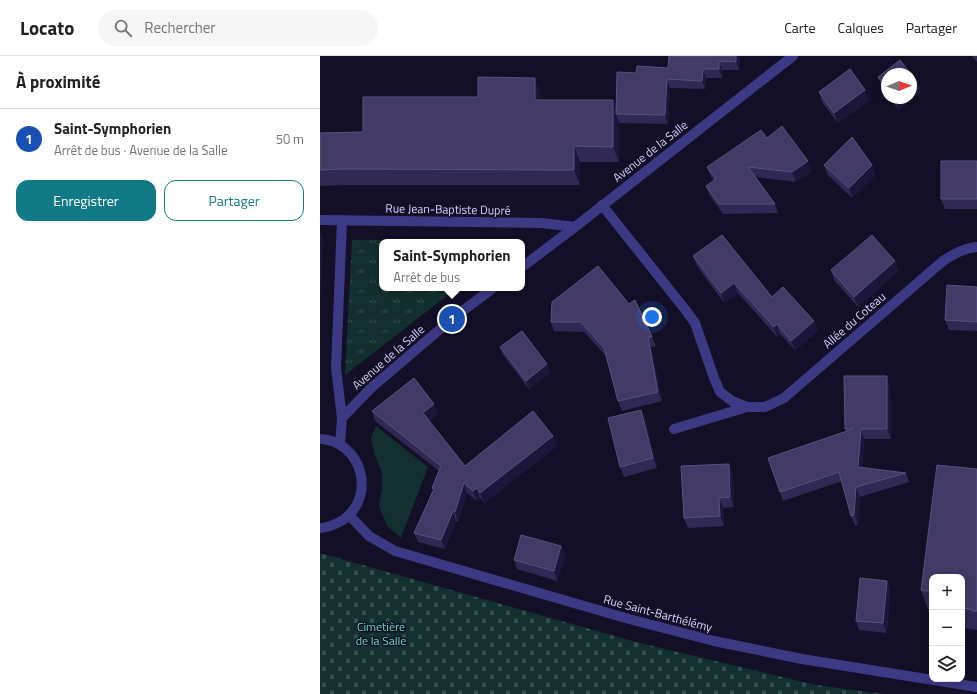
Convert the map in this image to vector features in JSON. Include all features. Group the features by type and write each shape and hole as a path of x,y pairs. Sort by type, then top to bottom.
{"street":[{"name":"Avenue de la Salle","path":"525,265 793,56"},
{"name":"Allée du Coteau","path":"602,205 695,324 720,392 732,401 747,407"},
{"name":"Rue Jean-Baptiste Dupré","path":"320,220 542,223 575,227"},
{"path":"340,445 342,418 336,368 342,220"},
{"name":"Allée du Coteau","path":"674,429 747,407 766,407 784,398 943,261 955,253 977,247"},
{"name":"Avenue de la Salle","path":"342,418 371,388 452,319 490,291"},
{"path":"320,439 327,439 340,445 351,453 358,465 362,478 362,491 358,504 350,515 338,524 320,528"},
{"name":"Rue Saint-Barthélémy","path":"350,515 369,536 395,551 629,619 714,642 802,659 977,687"}],"green space":[{"path":"352,240 379,240 379,291 453,291 345,375"},
{"path":"376,426 428,467 401,538 387,526 379,506 382,489 382,472 375,456 371,438"},
{"name":"Cimetière de la Salle","path":"320,553 636,642 816,685 885,694 320,694"}],"building":[{"path":"669,56 736,56 736,62 719,61 719,69 703,69 702,81 667,79 665,115 616,114 617,72 636,73 637,66 668,68"},
{"path":"900,60 906,68 890,68"},
{"path":"850,69 865,90 834,113 819,92"},
{"path":"478,77 535,78 535,100 613,100 613,147 574,146 574,170 320,170 320,133 363,132 363,97 478,97"},
{"path":"782,126 808,161 792,172 748,167 775,204 719,204 706,186 716,179 707,167 761,130 767,138"},
{"path":"852,137 872,165 849,188 824,165"},
{"path":"941,161 977,161 977,199 941,199"},
{"path":"722,235 772,297 783,287 814,321 791,341 777,324 774,327 734,283 721,293 693,256"},
{"path":"872,235 895,261 854,297 831,270"},
{"path":"598,266 629,304 635,300 652,337 648,337 658,392 618,401 604,348 581,322 551,322 552,302"},
{"path":"947,285 977,287 977,322 945,320"},
{"path":"522,331 547,364 526,381 500,347"},
{"path":"844,376 887,376 887,429 861,429 858,467 906,473 856,487 854,515 851,516 839,472 780,492 768,458 853,429 845,429"},
{"path":"414,378 434,404 423,413 465,466 533,411 553,436 480,493 477,488 473,491 464,483 455,512 453,511 441,540 414,533 434,489 432,488 441,466 372,411"},
{"path":"641,410 653,458 620,467 608,418"},
{"path":"729,464 730,497 719,498 720,516 684,518 681,466"},
{"path":"937,465 977,469 977,611 965,609 965,574 929,574 929,591 921,590"},
{"path":"521,535 561,546 554,571 514,560"},
{"path":"860,578 887,581 883,623 856,621"}],"place":[{"name":"Saint-Symphorien","path":"452,319"}]}
